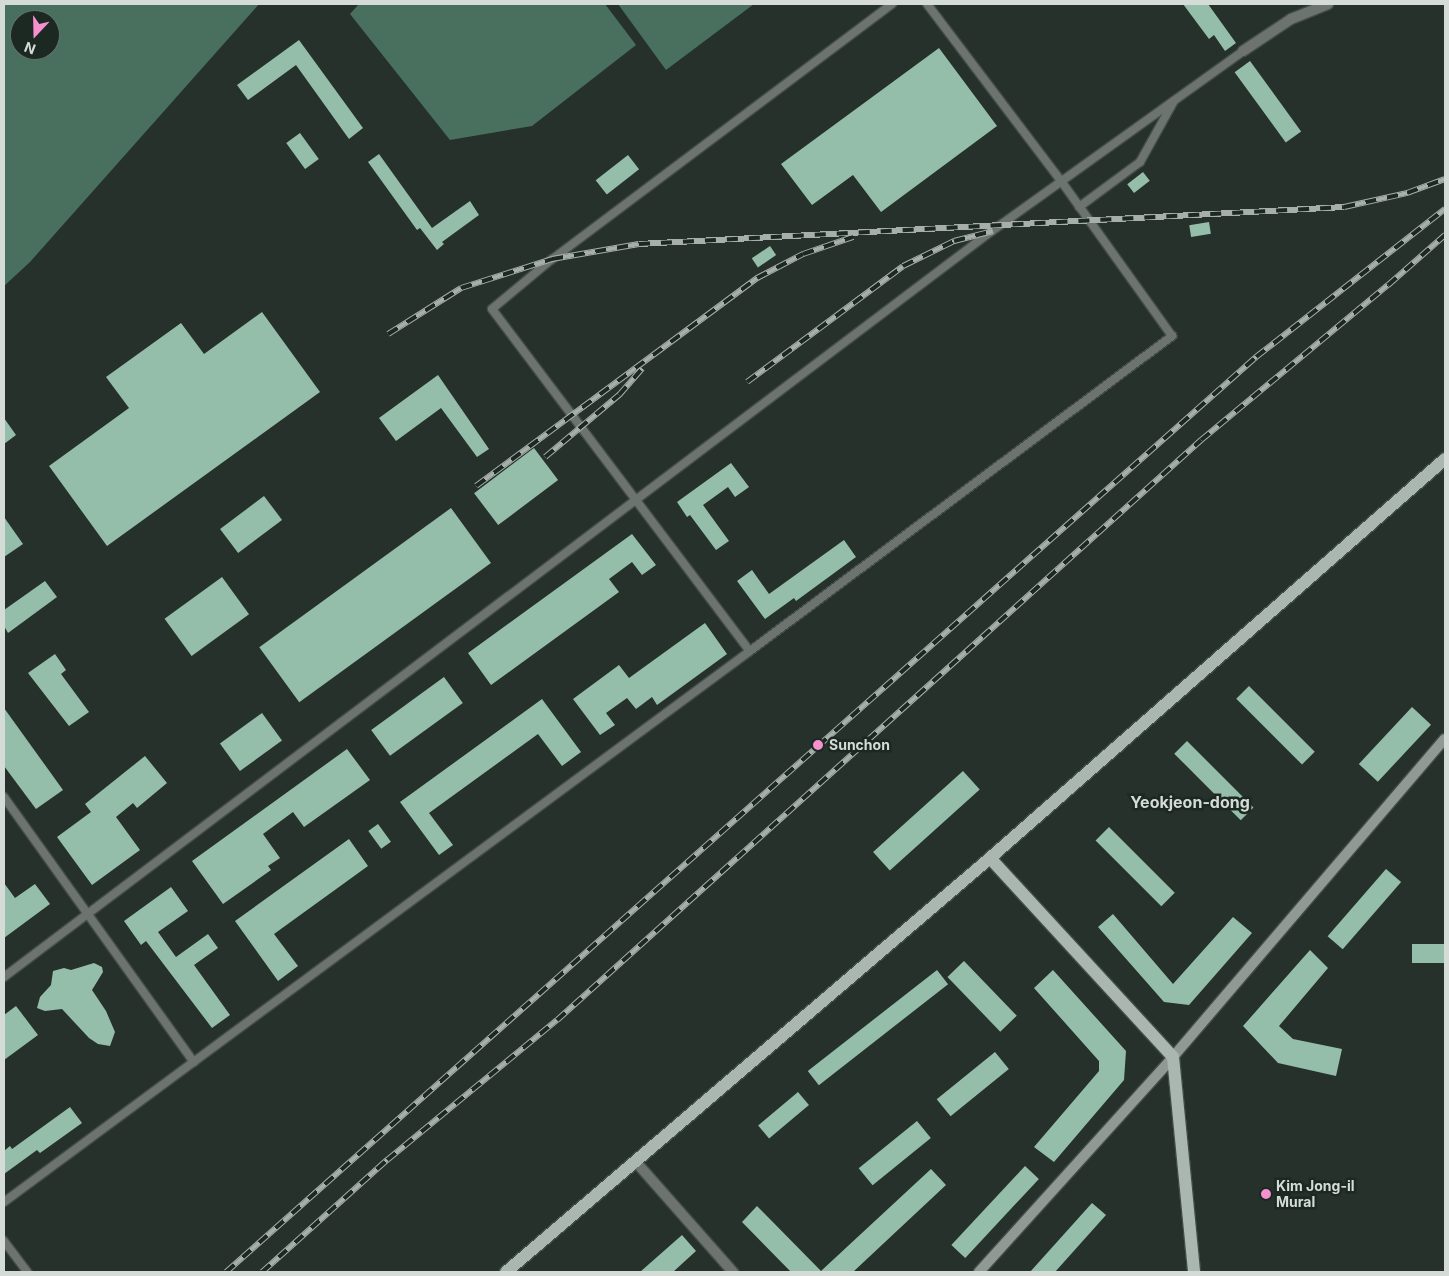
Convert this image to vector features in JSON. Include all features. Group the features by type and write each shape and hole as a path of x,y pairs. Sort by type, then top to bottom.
{"main road":[{"path":"506,1272 990,858 1445,459"},
{"path":"979,1272 1173,1057 1445,739"},
{"path":"990,858 1173,1057 1194,1272"}],"street":[{"path":"1242,51 1291,19 1328,4"},
{"path":"636,1162 733,1272"}],"lane":[{"path":"750,651 638,500 492,309 552,259 892,4"},
{"path":"4,1202 750,651 1172,336 1061,181 927,4"},
{"path":"4,976 86,912 1061,181 1242,51"},
{"path":"1079,207 1140,162 1176,98"},
{"path":"4,797 194,1062"},
{"path":"4,1241 27,1272"}],"shaded area":[{"path":"4,4 259,4 30,262 4,286"},
{"path":"359,4 605,4 636,45 532,126 450,140 350,14"},
{"path":"618,4 754,4 666,70"}],"building":[{"path":"1183,4 1208,4 1236,43 1225,51 1214,35 1209,39"},
{"path":"299,40 363,128 349,139 296,65 248,100 237,85"},
{"path":"939,48 997,126 881,212 853,175 812,205 781,164"},
{"path":"1250,61 1301,131 1286,143 1235,72"},
{"path":"300,133 319,159 305,169 286,143"},
{"path":"379,154 432,228 470,201 479,215 442,242 444,244 437,250 420,228 417,230 368,162"},
{"path":"628,155 639,169 607,194 596,180"},
{"path":"1143,172 1150,181 1134,193 1127,184"},
{"path":"1209,222 1211,234 1191,237 1189,225"},
{"path":"770,246 776,255 758,267 752,258"},
{"path":"262,312 320,392 107,546 49,466 129,408 106,377 181,323 204,354"},
{"path":"438,375 489,449 477,457 441,408 396,441 379,418"},
{"path":"4,418 16,435 4,444"},
{"path":"534,448 558,480 498,525 474,493"},
{"path":"731,463 749,487 735,497 728,487 703,505 729,541 716,550 690,515 687,517 677,502"},
{"path":"264,496 282,520 238,553 220,529"},
{"path":"451,508 491,563 299,702 259,647"},
{"path":"4,517 23,544 4,557"},
{"path":"632,534 656,565 642,575 632,562 609,579 619,592 491,685 468,653"},
{"path":"844,540 856,557 796,601 794,598 765,619 737,581 752,570 769,594"},
{"path":"222,577 249,614 192,656 165,619"},
{"path":"45,581 57,597 8,633 4,626 4,610"},
{"path":"705,623 727,654 657,705 652,697 636,709 627,698 606,713 615,725 600,735 573,699 619,665 629,678"},
{"path":"55,654 66,670 61,674 89,712 69,726 28,673"},
{"path":"444,677 463,703 390,756 371,730"},
{"path":"1249,686 1315,752 1302,764 1236,699"},
{"path":"542,699 581,752 562,766 538,734 429,813 453,845 439,855 400,802"},
{"path":"1412,707 1431,725 1378,782 1359,764"},
{"path":"4,708 63,790 36,809 4,766"},
{"path":"262,713 282,741 240,771 220,744"},
{"path":"1187,741 1253,807 1241,820 1174,754"},
{"path":"347,749 370,780 304,827 293,812 263,834 280,858 268,866 271,870 223,904 192,861"},
{"path":"145,756 167,783 137,808 133,803 116,817 140,850 92,885 57,837 91,812 85,804"},
{"path":"963,771 980,790 890,871 873,852"},
{"path":"378,824 391,842 381,849 368,831"},
{"path":"1109,827 1175,893 1161,906 1096,840"},
{"path":"349,839 368,866 274,934 298,966 278,981 235,921"},
{"path":"1386,869 1401,882 1343,949 1328,936"},
{"path":"4,883 15,898 35,884 50,904 4,938"},
{"path":"171,887 188,911 158,932 176,957 208,934 218,948 194,965 230,1015 212,1028 146,941 141,945 124,921"},
{"path":"1113,914 1173,984 1233,917 1252,933 1189,1005 1164,1002 1098,927"},
{"path":"1412,944 1445,944 1445,963 1412,963"},
{"path":"1310,950 1328,968 1279,1026 1293,1039 1342,1049 1336,1076 1278,1063 1243,1026"},
{"path":"964,961 1017,1016 1000,1032 947,977"},
{"path":"94,963 102,967 103,972 92,990 106,1011 115,1032 110,1046 98,1044 89,1038 62,1009 45,1011 37,1008 40,997 51,985 53,971 64,968 71,970"},
{"path":"937,970 948,984 819,1085 808,1071"},
{"path":"1053,970 1126,1051 1124,1080 1054,1162 1034,1147 1099,1071 1099,1061 1034,988"},
{"path":"16,1006 38,1035 4,1060 4,1015"},
{"path":"995,1052 1009,1069 951,1116 937,1099"},
{"path":"798,1092 809,1105 769,1138 758,1125"},
{"path":"70,1107 82,1123 40,1153 37,1150 4,1174 4,1151 10,1146 12,1149"},
{"path":"917,1121 931,1138 873,1185 859,1168"},
{"path":"1025,1166 1039,1179 965,1258 951,1245"},
{"path":"931,1169 946,1185 853,1272 791,1272 742,1222 757,1206 821,1271"},
{"path":"1092,1203 1106,1215 1055,1272 1030,1272"},
{"path":"682,1235 696,1251 673,1272 640,1272"}],"railway":[{"path":"388,334 461,288 552,259 639,244 1344,207 1407,193 1445,179"},
{"path":"226,1272 1256,357 1445,209"},
{"path":"747,382 903,266 954,241 993,231"},
{"path":"262,1272 387,1160 557,1020 1201,440 1388,285 1445,235"},
{"path":"476,486 757,278 803,254 853,237"},
{"path":"545,457 619,395 642,369"}],"place":[{"name":"Sunchon","path":"818,745"},
{"name":"Kim Jong-il Mural","path":"1266,1194"}],"district":[{"name":"Yeokjeon-dong","path":"1190,802"}]}
